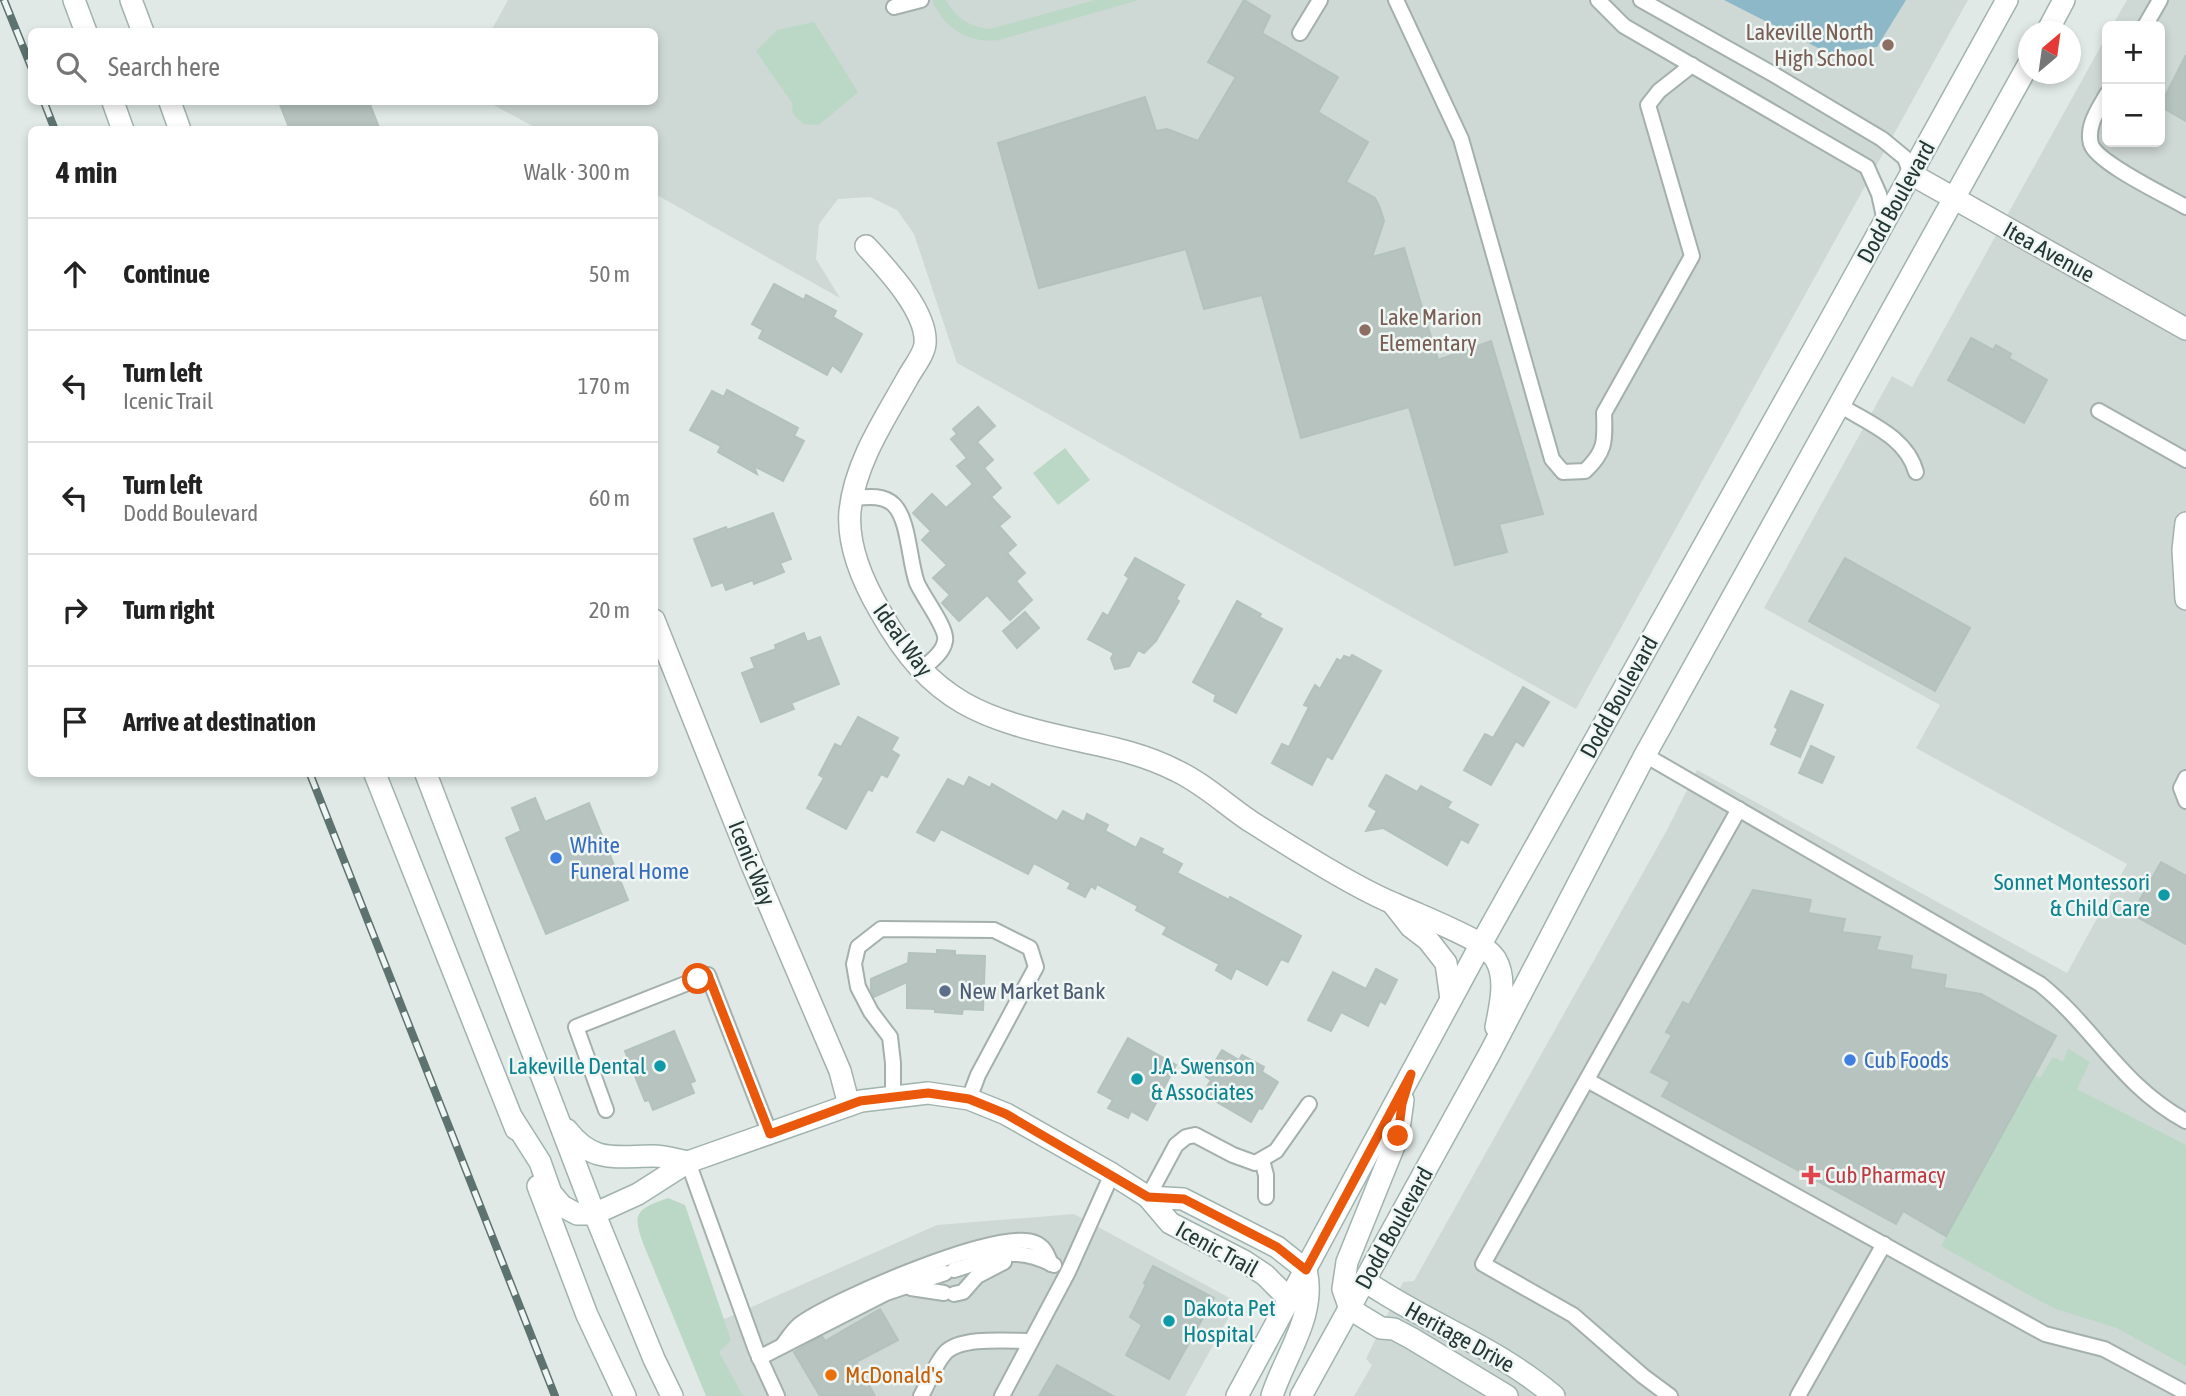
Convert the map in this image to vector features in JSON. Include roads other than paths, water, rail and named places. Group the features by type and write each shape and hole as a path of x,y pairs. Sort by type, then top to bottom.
{"main road":[{"path":"75,0 85,28"},
{"path":"131,0 142,28"},
{"name":"Dodd Boulevard","path":"1237,1396 1481,944 2007,0"},
{"path":"2053,21 2064,0"},
{"name":"Dodd Boulevard","path":"1301,1396 1490,1053 1645,755 2018,83"},
{"path":"114,105 122,126"},
{"path":"171,105 179,126"},
{"name":"Itea Avenue","path":"1911,174 2186,329"},
{"name":"Ideal Way","path":"866,246 901,285 920,320 925,345 867,453 852,498 852,544 863,577 885,621 921,670 954,698 992,718 1025,729 1138,754 1178,771 1289,845 1393,904 1481,944"},
{"path":"2186,523 2183,572 2186,599"},
{"name":"Icenic Way","path":"658,630 752,865 840,1071 849,1105"},
{"path":"376,777 587,1315 625,1396"},
{"path":"427,777 594,1214 672,1396"},
{"name":"Ideal Way","path":"1393,904 1410,928 1428,940 1446,963 1451,999"},
{"path":"1481,944 1496,960 1502,978 1500,1006 1490,1053"},
{"path":"1350,1309 1343,1289 1347,1262 1398,1136 1402,1104 1411,1074"},
{"name":"Icenic Trail","path":"594,1214 638,1194 688,1162 849,1105 928,1093 969,1099 1006,1114 1112,1174 1148,1197 1170,1223 1244,1261 1265,1275 1289,1299"},
{"path":"512,1118 540,1162 551,1192 562,1206 577,1214 594,1214"},
{"name":"Icenic Trail","path":"558,1119 579,1145 595,1155 657,1156 688,1162"},
{"name":"Icenic Trail","path":"1148,1197 1184,1199 1277,1247 1306,1270"},
{"path":"1272,1396 1307,1308 1310,1285 1306,1270"},
{"name":"Heritage Drive","path":"1365,1282 1394,1301 1494,1353 1554,1396"},
{"name":"Heritage Drive","path":"1350,1309 1381,1328 1394,1329 1411,1338 1507,1396"}],"lane":[{"path":"894,7 921,0"},
{"path":"1300,33 1320,0"},
{"path":"1396,0 1461,139 1552,459 1563,472 1585,471 1598,458 1605,436 1604,413 1692,256 1648,105 1659,92 1692,65"},
{"path":"1598,0 1624,26 1867,167 1879,194 1885,221"},
{"path":"1641,0 1778,76 1882,139 1905,158 1911,174"},
{"path":"2148,21 2160,0"},
{"path":"2102,104 2092,123 2091,145 2096,153 2112,165 2186,206"},
{"path":"1838,404 1897,440 1912,459 1916,472"},
{"path":"2099,411 2186,460"},
{"path":"852,498 886,499 902,517 917,582 945,632 946,642 939,654 921,670"},
{"path":"1645,755 2040,984 2066,1005 2119,1069 2145,1094 2186,1121"},
{"path":"2186,778 2181,788 2186,801"},
{"path":"1670,1396 1573,1315 1483,1264 1740,809"},
{"path":"893,1097 890,1037 870,1012 858,987 854,964 858,947 881,929 994,930 1030,948 1036,967 978,1075 969,1099"},
{"path":"606,1110 576,1027 708,975 770,1134"},
{"path":"1587,1080 2045,1334 2104,1349 2186,1393"},
{"path":"1148,1197 1176,1144 1186,1137 1195,1135 1255,1163 1276,1151 1309,1104"},
{"path":"1262,1160 1266,1175 1266,1197"},
{"path":"688,1162 759,1358 777,1396"},
{"path":"1002,1396 1068,1272 1112,1174"},
{"path":"782,1346 798,1326 875,1284 973,1250 1011,1240 1023,1240 1044,1249 1051,1264"},
{"path":"1798,1396 1884,1244"},
{"path":"759,1358 886,1293 1013,1253 1037,1256 1068,1272"},
{"path":"906,1287 949,1294 964,1292 977,1276 1003,1263 1013,1253"},
{"path":"921,1396 943,1354 950,1348 982,1341 1031,1341"}],"water":[{"path":"1724,0 1906,0 1877,47 1828,53"}],"railway":[{"path":"4,0 28,59"},
{"path":"45,105 53,126"},
{"path":"311,777 555,1396"}],"place":[{"name":"Lakeville North High School","path":"1888,45"},
{"name":"Lake Marion Elementary","path":"1365,330"},
{"name":"White Funeral Home","path":"556,858"},
{"name":"Sonnet Montessori & Child Care","path":"2164,895"},
{"name":"New Market Bank","path":"945,991"},
{"name":"Cub Foods","path":"1850,1060"},
{"name":"Lakeville Dental","path":"660,1066"},
{"name":"J.A. Swenson & Associates","path":"1137,1079"},
{"name":"Cub Pharmacy","path":"1811,1175"},
{"name":"Dakota Pet Hospital","path":"1169,1321"},
{"name":"McDonald's","path":"831,1375"}]}
